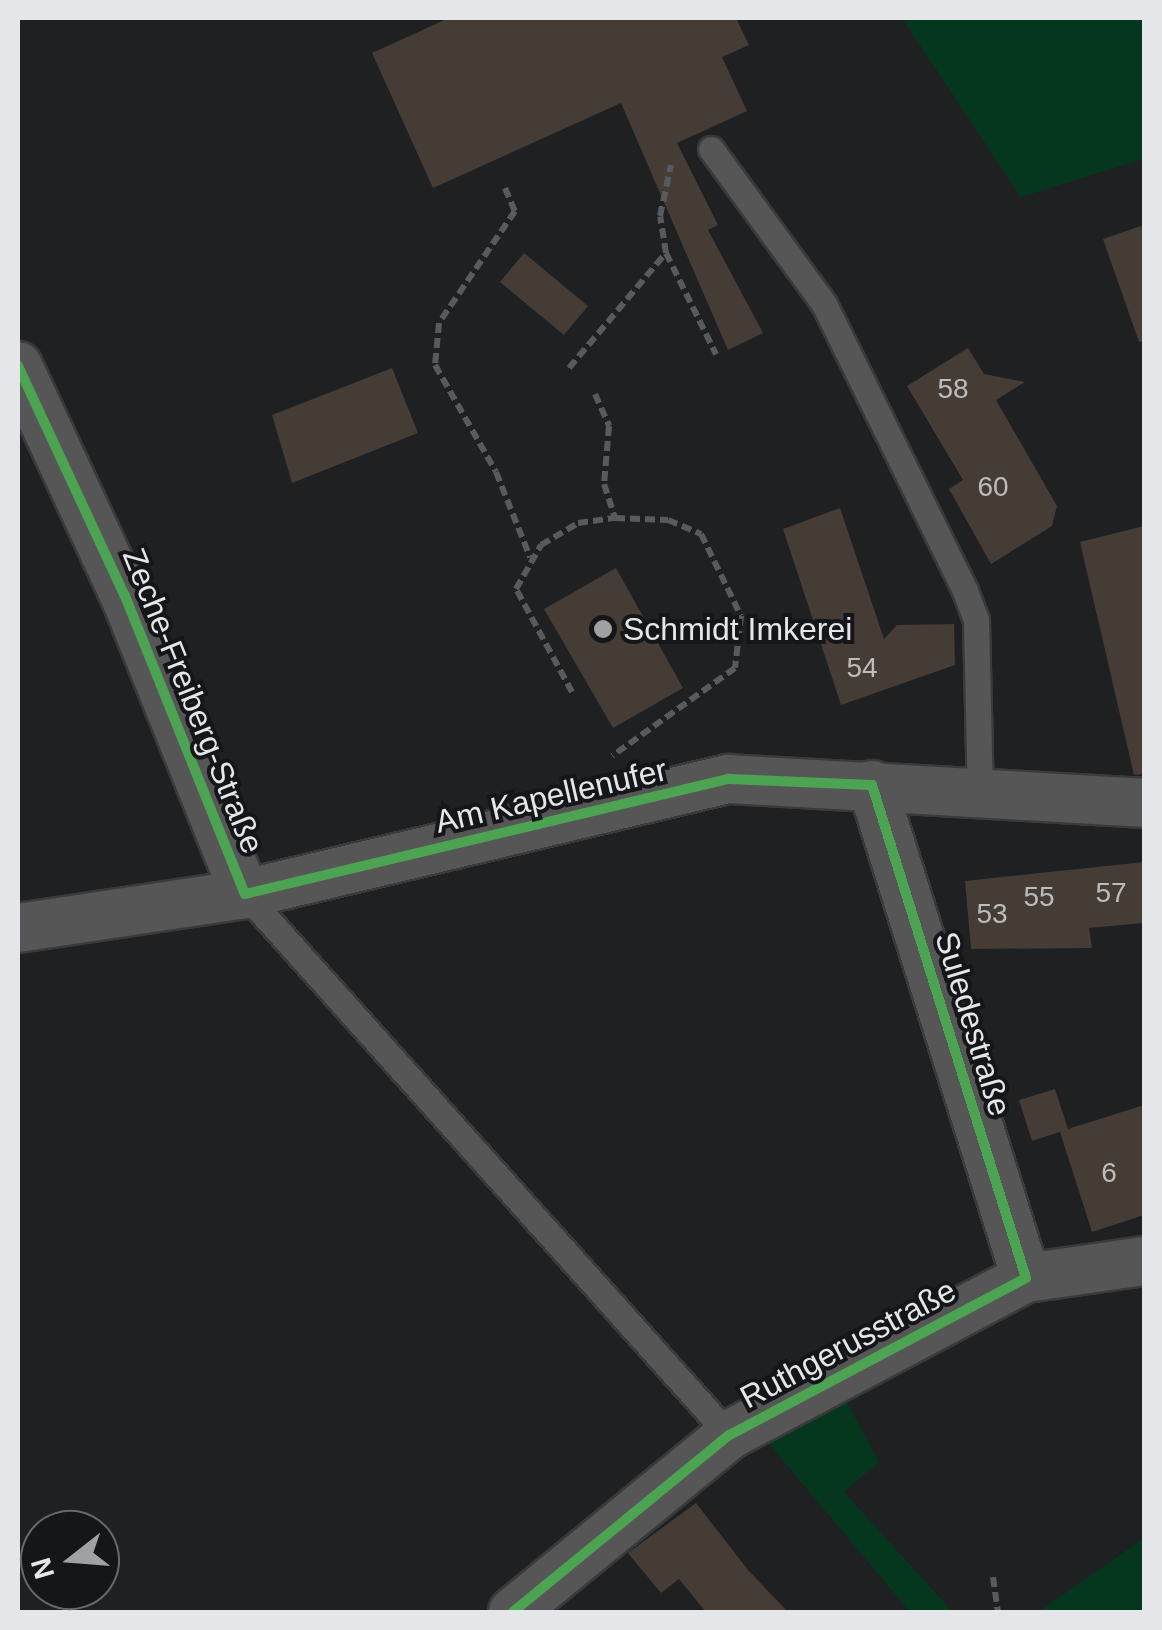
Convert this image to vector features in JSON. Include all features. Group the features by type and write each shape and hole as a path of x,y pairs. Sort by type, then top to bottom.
{"street":[{"name":"Zeche-Freiberg-Straße","path":"18,366 125,596 245,894"},
{"name":"Am Kapellenufer","path":"18,928 245,894 730,779 980,790 1144,803"},
{"name":"Suledestraße","path":"872,785 1026,1278"},
{"name":"Ruthgerusstraße","path":"513,1612 729,1434 1026,1278 1144,1261"}],"lane":[{"path":"711,148 824,304 965,590 976,620 980,790"},
{"path":"245,894 729,1434"}],"path":[{"path":"672,164 660,216 666,253 716,354"},
{"path":"505,188 516,211 439,323 435,364 496,472 530,558"},
{"path":"569,368 666,253"},
{"path":"595,394 609,426 604,484 615,518"},
{"path":"572,692 516,589 530,558 563,528 615,518 668,520 701,534 743,630 735,668 612,756"},
{"path":"993,1577 998,1612"}],"green space":[{"path":"902,18 1144,18 1144,159 1021,197"},
{"path":"842,1393 879,1462 844,1492 953,1612 910,1612 760,1433"},
{"path":"1144,1538 1144,1612 1038,1612"}],"building":[{"path":"449,18 736,18 749,45 722,57 747,111 677,143 718,225 708,230 763,333 728,350 621,103 433,188 372,53"},
{"path":"1144,225 1144,341 1139,342 1103,239"},
{"path":"524,253 588,306 564,335 500,282"},
{"path":"968,348 984,374 1025,382 996,400 1057,506 1052,526 991,564 949,489 963,480 907,386"},
{"path":"392,368 418,433 292,483 272,415"},
{"path":"840,508 884,639 897,625 954,624 955,665 841,705 783,529"},
{"path":"1144,526 1144,774 1134,775 1080,542"},
{"name":"Schmidt Imkerei","path":"616,568 683,688 613,728 544,609"},
{"path":"1144,862 1144,923 1089,928 1092,948 971,949 965,881"},
{"path":"1055,1089 1068,1129 1144,1105 1144,1215 1092,1232 1060,1132 1032,1141 1019,1100"},
{"path":"696,1503 748,1570 788,1612 706,1612 679,1579 661,1593 628,1553"}],"cycle path":[{"path":"18,366 125,596 245,894 729,779 872,785 1026,1278 729,1435 513,1612"}],"place":[{"name":"Schmidt Imkerei","path":"603,629"}]}
